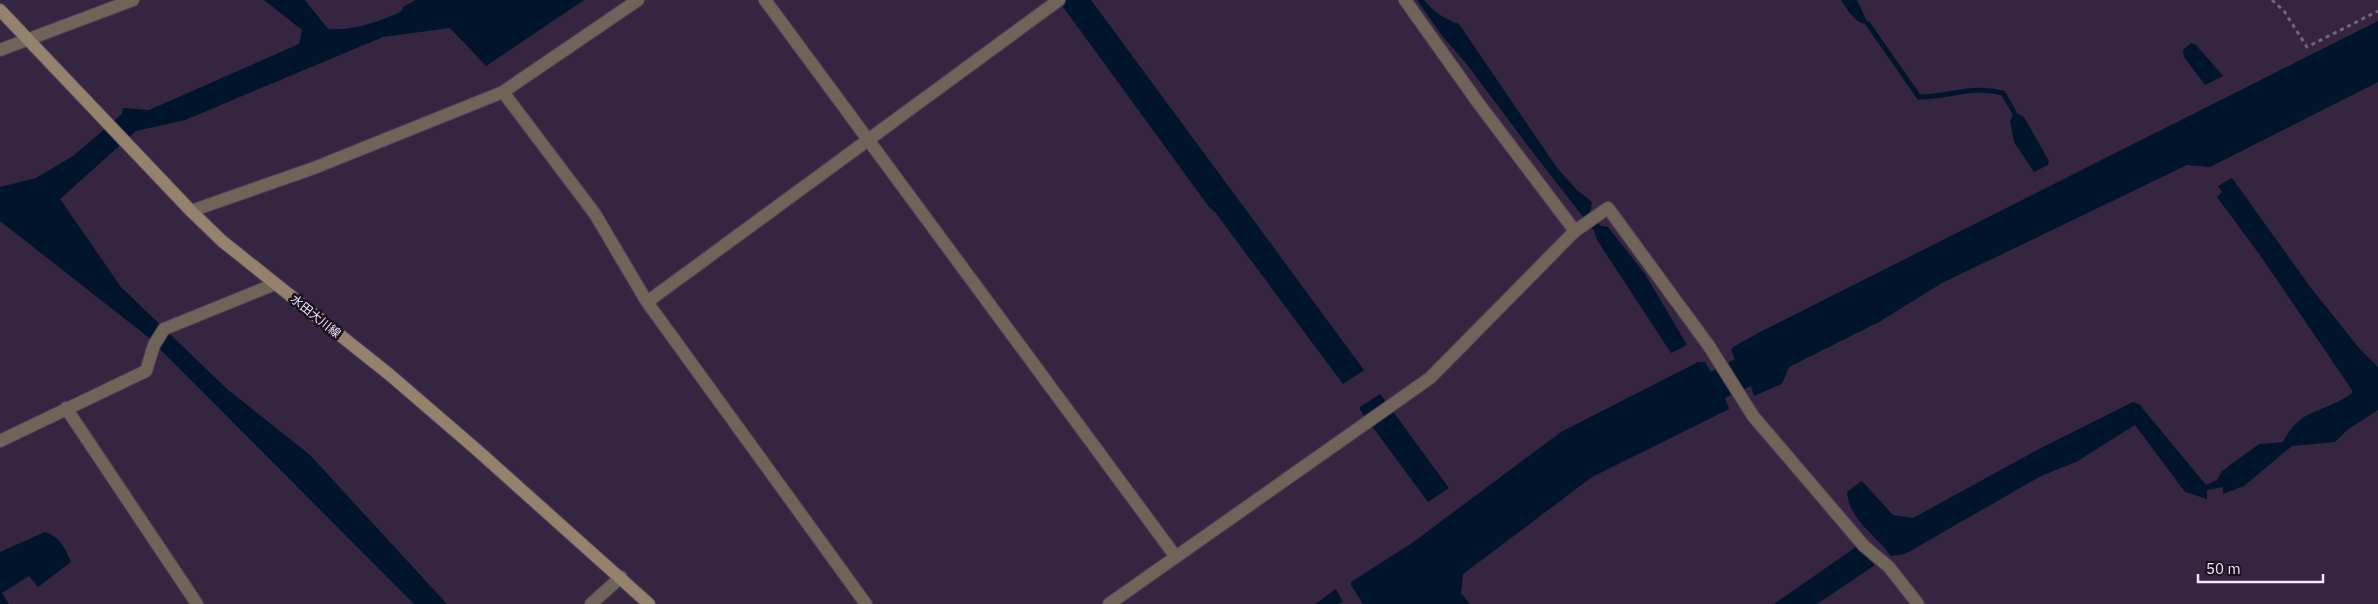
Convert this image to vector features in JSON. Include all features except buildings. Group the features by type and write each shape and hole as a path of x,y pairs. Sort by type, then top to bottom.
{"main road":[{"name":"水田大川線","path":"0,10 190,212 222,241 390,375 649,604"}],"street":[{"path":"0,50 27,38 133,0"},
{"path":"190,212 314,168 503,92 638,0"},
{"path":"765,0 1176,557"},
{"path":"1405,0 1574,231"},
{"path":"647,302 1054,3"},
{"path":"503,92 595,214 647,302 866,604"},
{"path":"1109,604 1430,378 1574,231 1608,208 1709,346 1753,416 1864,546 1889,567 1918,604"},
{"path":"0,441 66,408 146,372 154,344 164,329 275,284"},
{"path":"66,408 197,604"},
{"path":"591,604 621,578"}],"path":[{"path":"2272,0 2284,11 2307,47 2378,11"}],"water":[{"path":"264,0 305,0 328,29 347,29 384,19 402,11 403,7 416,0 584,0 486,66 450,28 383,37 185,120 136,131 60,199 121,287 227,389 310,455 447,604 414,604 148,337 0,221 0,187 36,178 73,156 122,114 123,108 149,110 299,44 302,30"},
{"path":"1058,0 1091,0 1364,370 1343,384 1215,212 1209,207"},
{"path":"1417,0 1424,0 1440,15 1459,24 1557,168 1577,190 1592,202 1590,212 1601,226 1608,227 1645,274 1687,345 1671,353 1597,240 1594,231 1465,62 1443,37"},
{"path":"1841,0 1857,0 1868,24 1864,24 1856,19"},
{"path":"2378,21 2378,82 2210,167 2187,165 1942,283 1879,322 1789,367 1782,384 1754,396 1751,386 1725,398 1729,409 1592,477 1463,574 1461,593 1470,604 1363,604 1351,585 1351,582 1412,543 1561,432 1698,362 1705,362 1711,372 1735,359 1731,350 1733,347 1760,332"},
{"path":"2191,43 2196,45 2223,76 2205,85 2184,57 2183,50"},
{"path":"2014,112 2024,117 2049,161 2048,165 2034,172 2014,142 2010,121"},
{"path":"2232,178 2311,288 2359,348 2378,367 2378,410 2347,430 2335,442 2292,446 2244,486 2223,494 2223,487 2207,490 2207,499 2185,492 2135,425 2076,462 2041,476 1905,554 1891,556 1864,527 1849,502 1847,492 1862,481 1893,515 1913,518 2037,450 2133,402 2139,404 2206,485 2217,480 2222,471 2259,444 2283,442 2297,422 2305,416 2333,404 2352,393 2352,390 2262,258 2217,197 2222,192 2218,186"},
{"path":"1380,394 1449,488 1428,502 1360,410 1360,407"},
{"path":"45,532 61,544 71,562 38,587 29,576 2,593 9,604 0,604 0,552"},
{"path":"1856,547 1875,565 1817,604 1774,604"},
{"path":"1336,589 1343,602 1338,604 1315,604"}],"waterway":[{"path":"1868,24 1919,97 1981,90 1992,91 2003,93 2014,112"}]}
